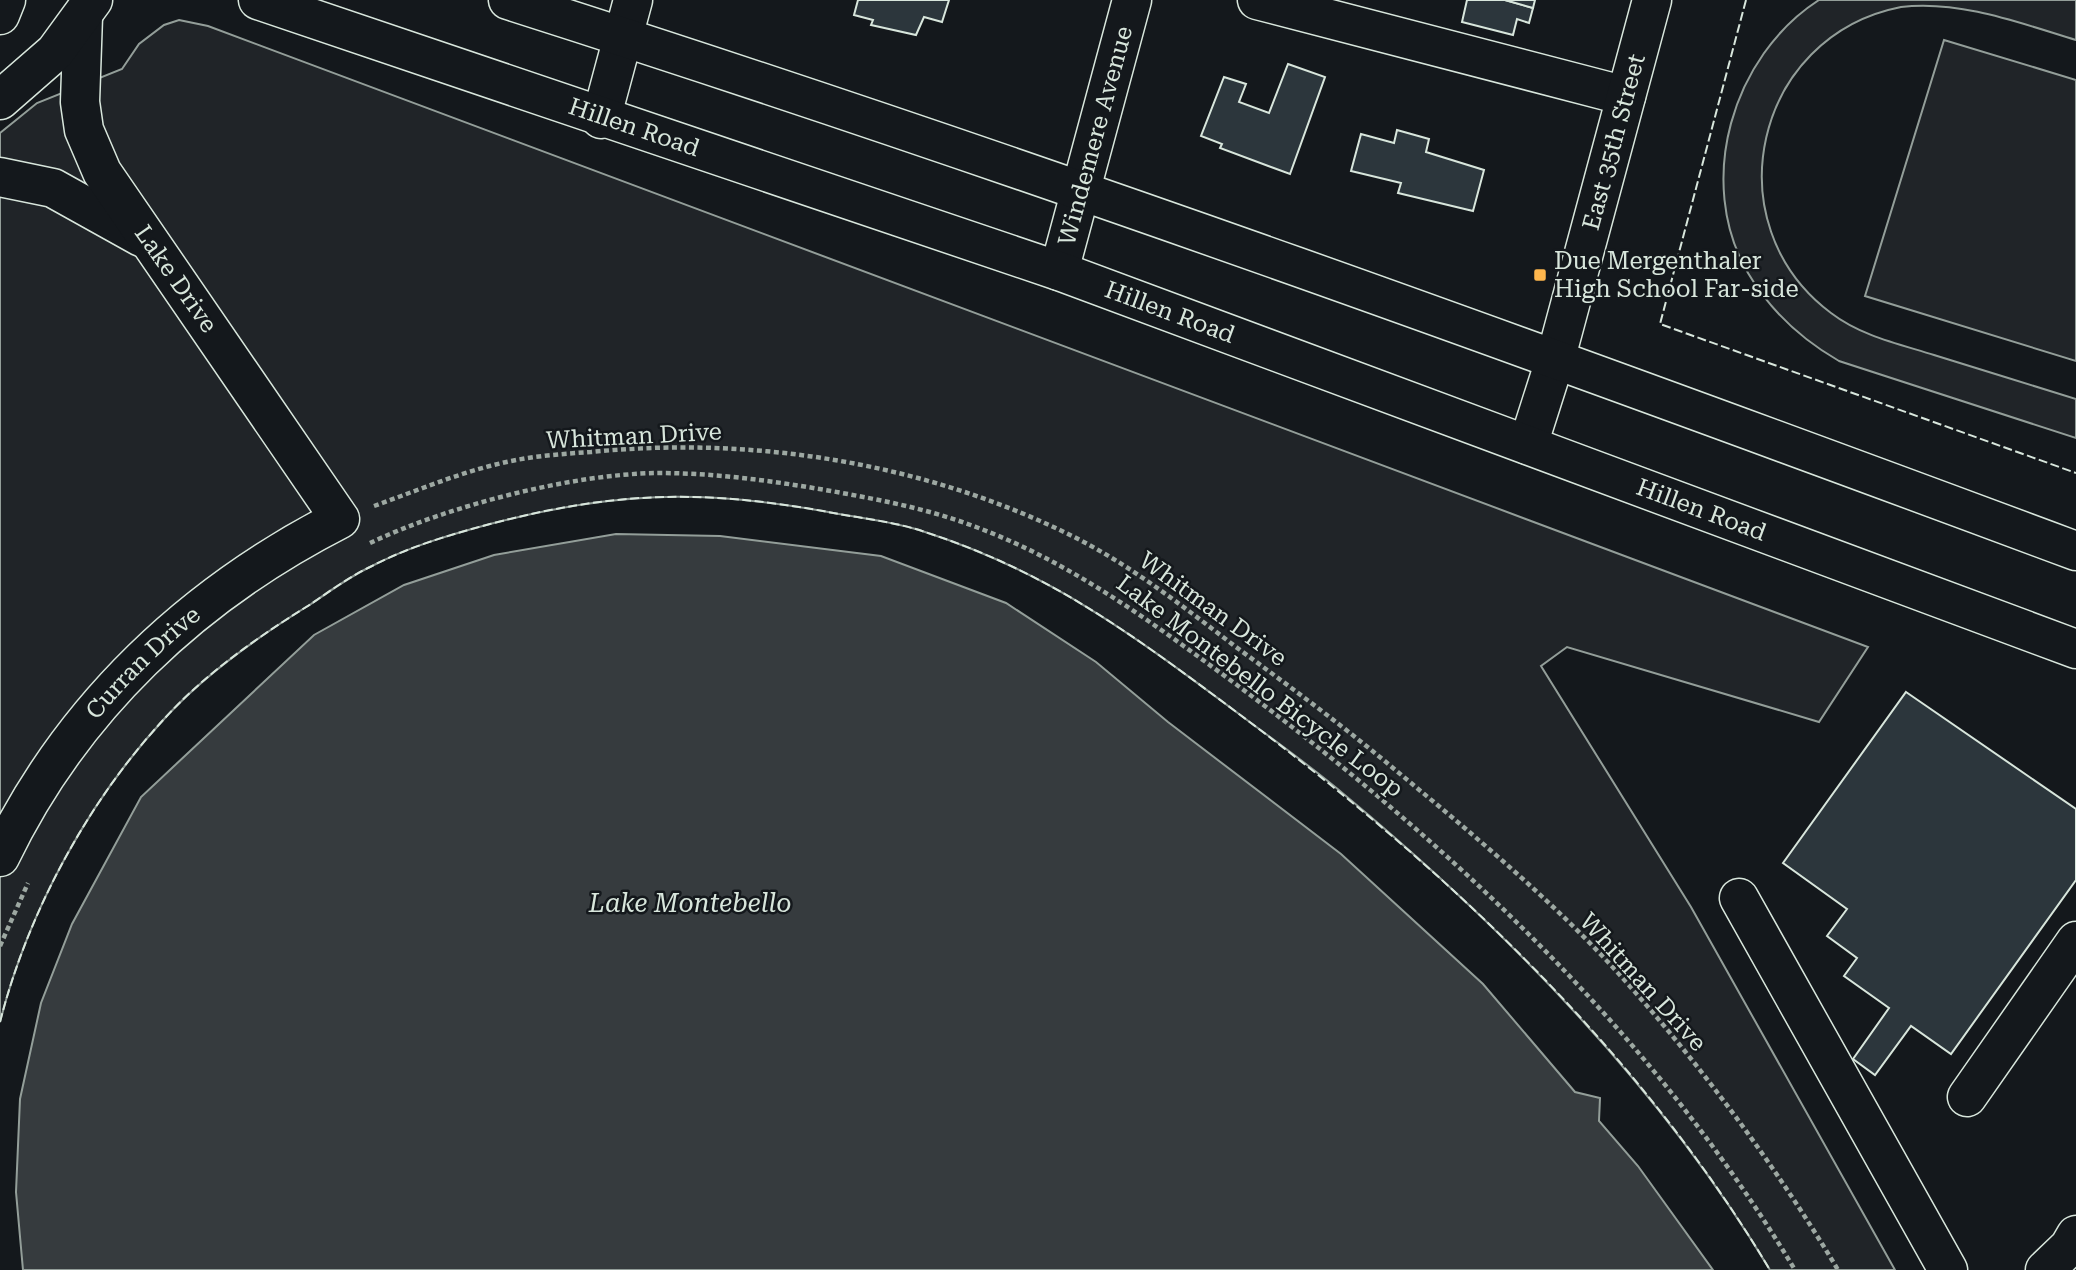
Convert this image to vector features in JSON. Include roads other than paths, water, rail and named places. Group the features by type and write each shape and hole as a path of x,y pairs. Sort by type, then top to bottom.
{"main road":[{"path":"0,15 6,0"},
{"name":"Hillen Road","path":"258,0 1059,271 2076,649"},
{"path":"509,0 1081,190 1556,357 2076,551"},
{"path":"601,118 633,0"},
{"name":"Windemere Avenue","path":"1059,271 1132,0"},
{"path":"1257,0 1379,15 1626,96"},
{"name":"East 35th Street","path":"1528,445 1556,357 1652,0"},
{"path":"0,100 55,52 88,8"},
{"name":"Lake Drive","path":"88,8 80,62 84,130 102,172 349,534"},
{"path":"0,177 53,188 151,243"},
{"name":"Curran Drive","path":"16,866 52,766 134,664 234,580 296,542 349,534"},
{"path":"1739,898 1948,1270"},
{"path":"1967,1097 2076,941"},
{"path":"2045,1270 2069,1247 2076,1236"}],"water":[{"name":"Lake Montebello","path":"616,534 720,536 881,556 1006,603 1096,662 1168,722 1341,854 1483,984 1575,1092 1600,1098 1599,1121 1638,1166 1713,1270 23,1270 16,1192 20,1099 41,1003 72,924 141,797 314,635 404,585 494,555"}],"place":[{"name":"Due Mergenthaler High School Far-side","path":"1540,275"}]}
